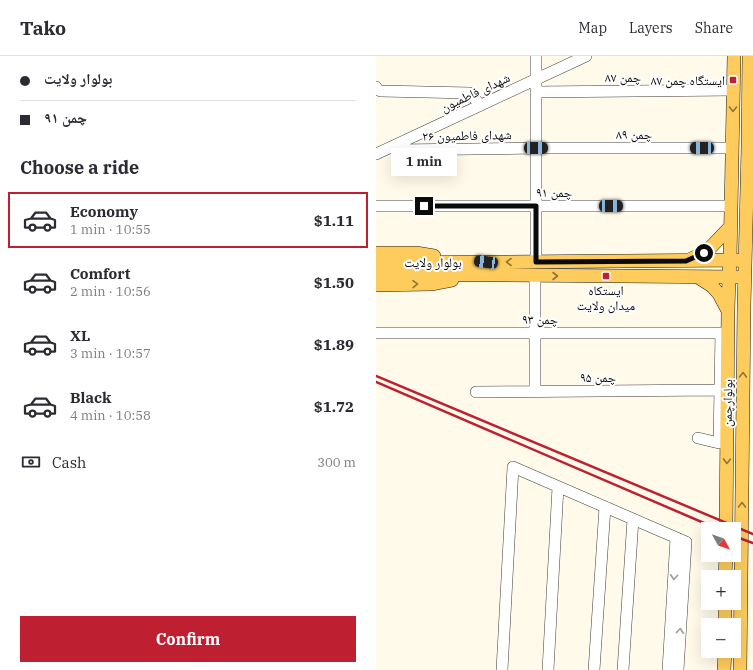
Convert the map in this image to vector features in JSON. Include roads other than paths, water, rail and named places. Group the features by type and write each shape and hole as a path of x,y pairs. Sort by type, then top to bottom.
{"main road":[{"path":"730,260 734,56"},
{"path":"749,56 749,260"},
{"path":"749,210 753,232"},
{"path":"686,261 704,253 731,226"},
{"path":"376,253 416,253 487,268"},
{"name":"بولوارچمن","path":"726,522 724,333 728,310 730,260"},
{"name":"بولوار ولایت","path":"376,274 487,268 536,262 749,260"},
{"name":"بولوارچمن","path":"740,670 749,260"},
{"name":"بولوار ولایت","path":"376,263 487,268 535,276 749,277"},
{"path":"376,285 431,284 487,268"},
{"path":"698,276 712,286 719,294 728,310"},
{"path":"724,670 725,658"}],"street":[{"path":"536,56 536,262"},
{"name":"شهدای فاطمیون","path":"376,154 586,56"},
{"path":"377,89 381,91 466,92 470,93 480,105"},
{"name":"چمن ۸۷","path":"536,92 733,90"},
{"name":"چمن ۸۹","path":"536,148 732,148"},
{"name":"شهدای فاطمیون ۲۶","path":"398,150 536,148"},
{"name":"چمن ۹۱","path":"376,206 731,206"},
{"path":"535,276 535,392"},
{"name":"چمن ۹۳","path":"376,333 724,333"},
{"path":"698,438 719,443 720,390 724,333"},
{"name":"چمن ۹۵","path":"476,392 720,390"},
{"path":"502,670 513,467 681,540"},
{"path":"548,670 558,487"},
{"path":"594,670 605,507"},
{"path":"623,670 633,519"},
{"path":"668,670 681,540"},
{"path":"678,670 681,540"}],"railway":[{"path":"376,376 753,534"},
{"path":"376,382 702,522"},
{"path":"741,539 753,543"}],"place":[{"name":"ایستگاه چمن ۸۷","path":"733,80"},
{"name":"ایستکاه میدان ولایت","path":"606,276"}]}
